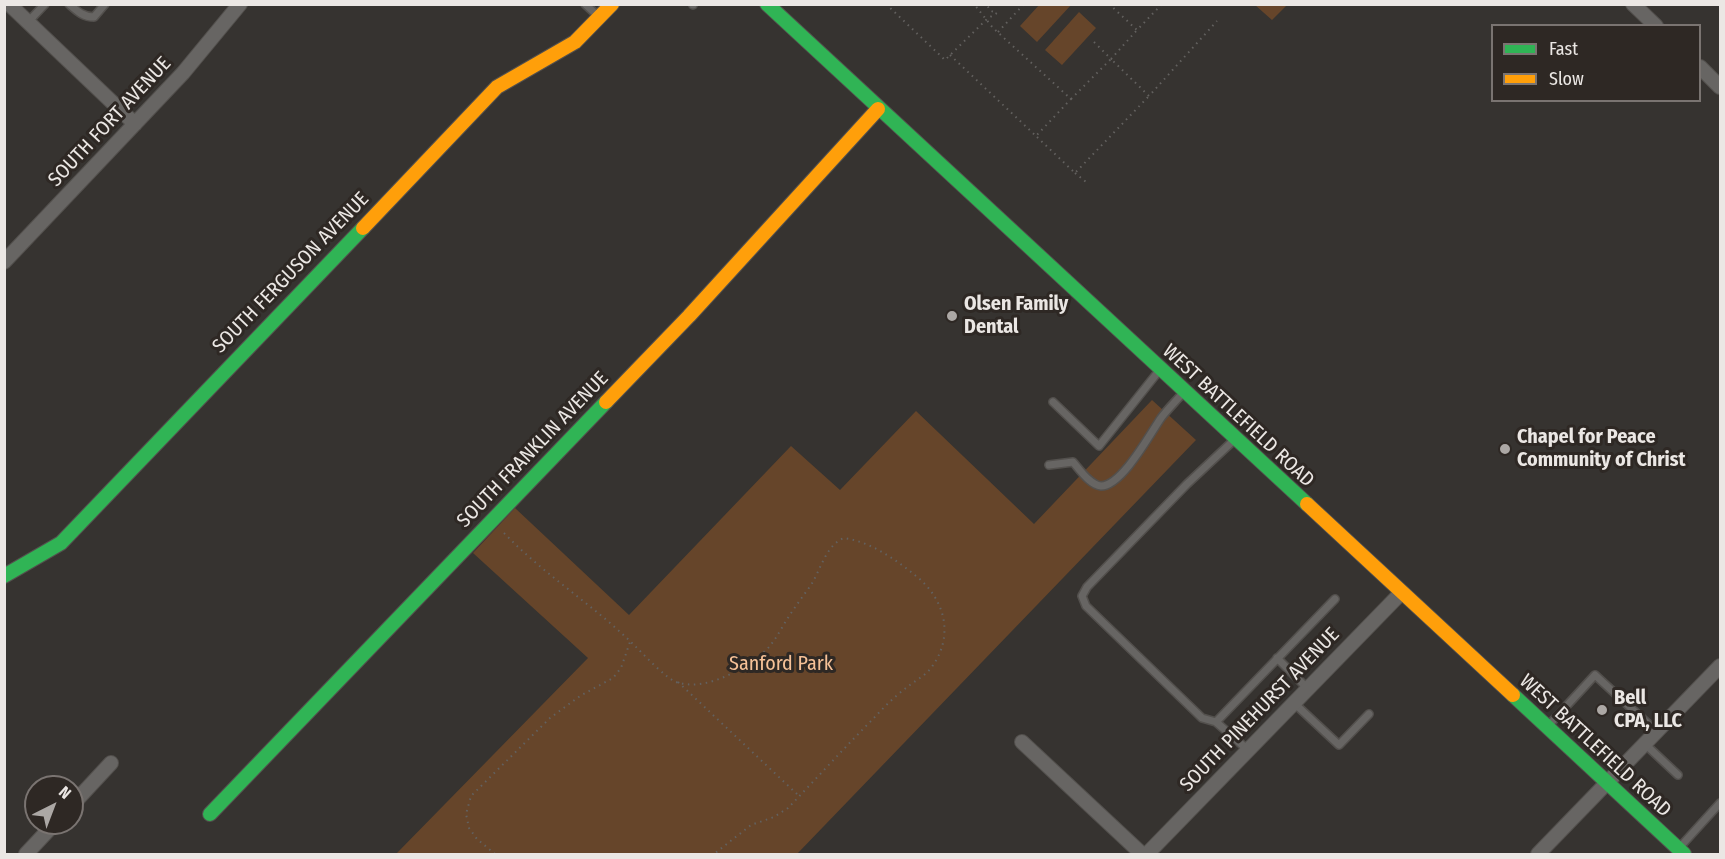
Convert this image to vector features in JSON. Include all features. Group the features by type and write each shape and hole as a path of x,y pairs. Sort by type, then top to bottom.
{"street":[{"path":"9,4 135,124"},
{"name":"SOUTH FORT AVENUE","path":"4,262 183,73 240,4"},
{"name":"SOUTH FERGUSON AVENUE","path":"4,576 61,543 497,87 575,42 612,4"},
{"name":"WEST BATTLEFIELD ROAD","path":"767,4 1681,852"},
{"path":"1634,4 1654,24"},
{"path":"1701,68 1720,87"},
{"name":"SOUTH FRANKLIN AVENUE","path":"210,814 689,316 878,109"},
{"name":"SOUTH PINEHURST AVENUE","path":"1145,855 1401,593"},
{"path":"1538,855 1720,666"},
{"path":"1022,742 1145,855"},
{"path":"84,792 111,763"},
{"path":"26,855 44,835"}],"lane":[{"path":"27,22 45,4"},
{"path":"69,4 80,14 94,17 105,4"},
{"path":"585,4 600,17"},
{"path":"1053,402 1099,446 1160,370"},
{"path":"1049,465 1073,462 1093,483 1103,486 1112,482 1132,461 1162,417 1183,392"},
{"path":"1235,440 1172,499 1087,587 1082,596 1086,606 1202,718 1216,723 1248,750"},
{"path":"1216,723 1335,599"},
{"path":"1277,658 1308,689"},
{"path":"1547,728 1595,675 1657,732"},
{"path":"1294,703 1338,745 1368,714"},
{"path":"1645,744 1678,776"},
{"path":"1681,852 1720,802"}],"path":[{"path":"886,4 945,60 987,19 997,13 986,4"},
{"path":"974,4 998,32 1071,99"},
{"path":"998,32 1024,4"},
{"path":"1109,4 1137,30"},
{"path":"1036,136 1162,4"},
{"path":"1076,173 1217,21"},
{"path":"1094,42 1149,96"},
{"path":"950,55 1086,182"},
{"path":"492,521 518,548 579,596 661,670 678,682 799,796"},
{"path":"678,682 694,684 718,680 763,653 808,588 830,550 837,541 844,538 873,547 903,565 926,584 938,600 944,618 943,638 931,668 899,693 788,808 774,817 751,825 714,855"},
{"path":"495,855 477,839 469,828 466,814 471,796 550,718 580,696 613,678 621,668 630,641"}],"green space":[{"path":"1040,4 1071,5 1037,42 1020,26"},
{"path":"1255,5 1287,5 1272,20"},
{"path":"1079,12 1096,28 1062,65 1045,50"},
{"name":"Sanford Park","path":"1152,400 1196,440 797,854 396,854 588,658 473,553 515,508 629,615 791,446 840,490 916,411 1034,524"}],"traffic: fast":[{"path":"767,4 1307,504"},
{"path":"4,576 61,543 363,228"},
{"path":"210,814 606,402"},
{"path":"1513,695 1684,854"}],"traffic: slow":[{"path":"363,228 497,87 575,42 612,4"},
{"path":"606,402 689,316 878,109"},
{"path":"1307,504 1513,695"}],"place":[{"name":"Olsen Family Dental","path":"952,316"},
{"name":"Chapel for Peace Community of Christ","path":"1505,449"},
{"name":"Bell CPA, LLC","path":"1602,710"}]}
